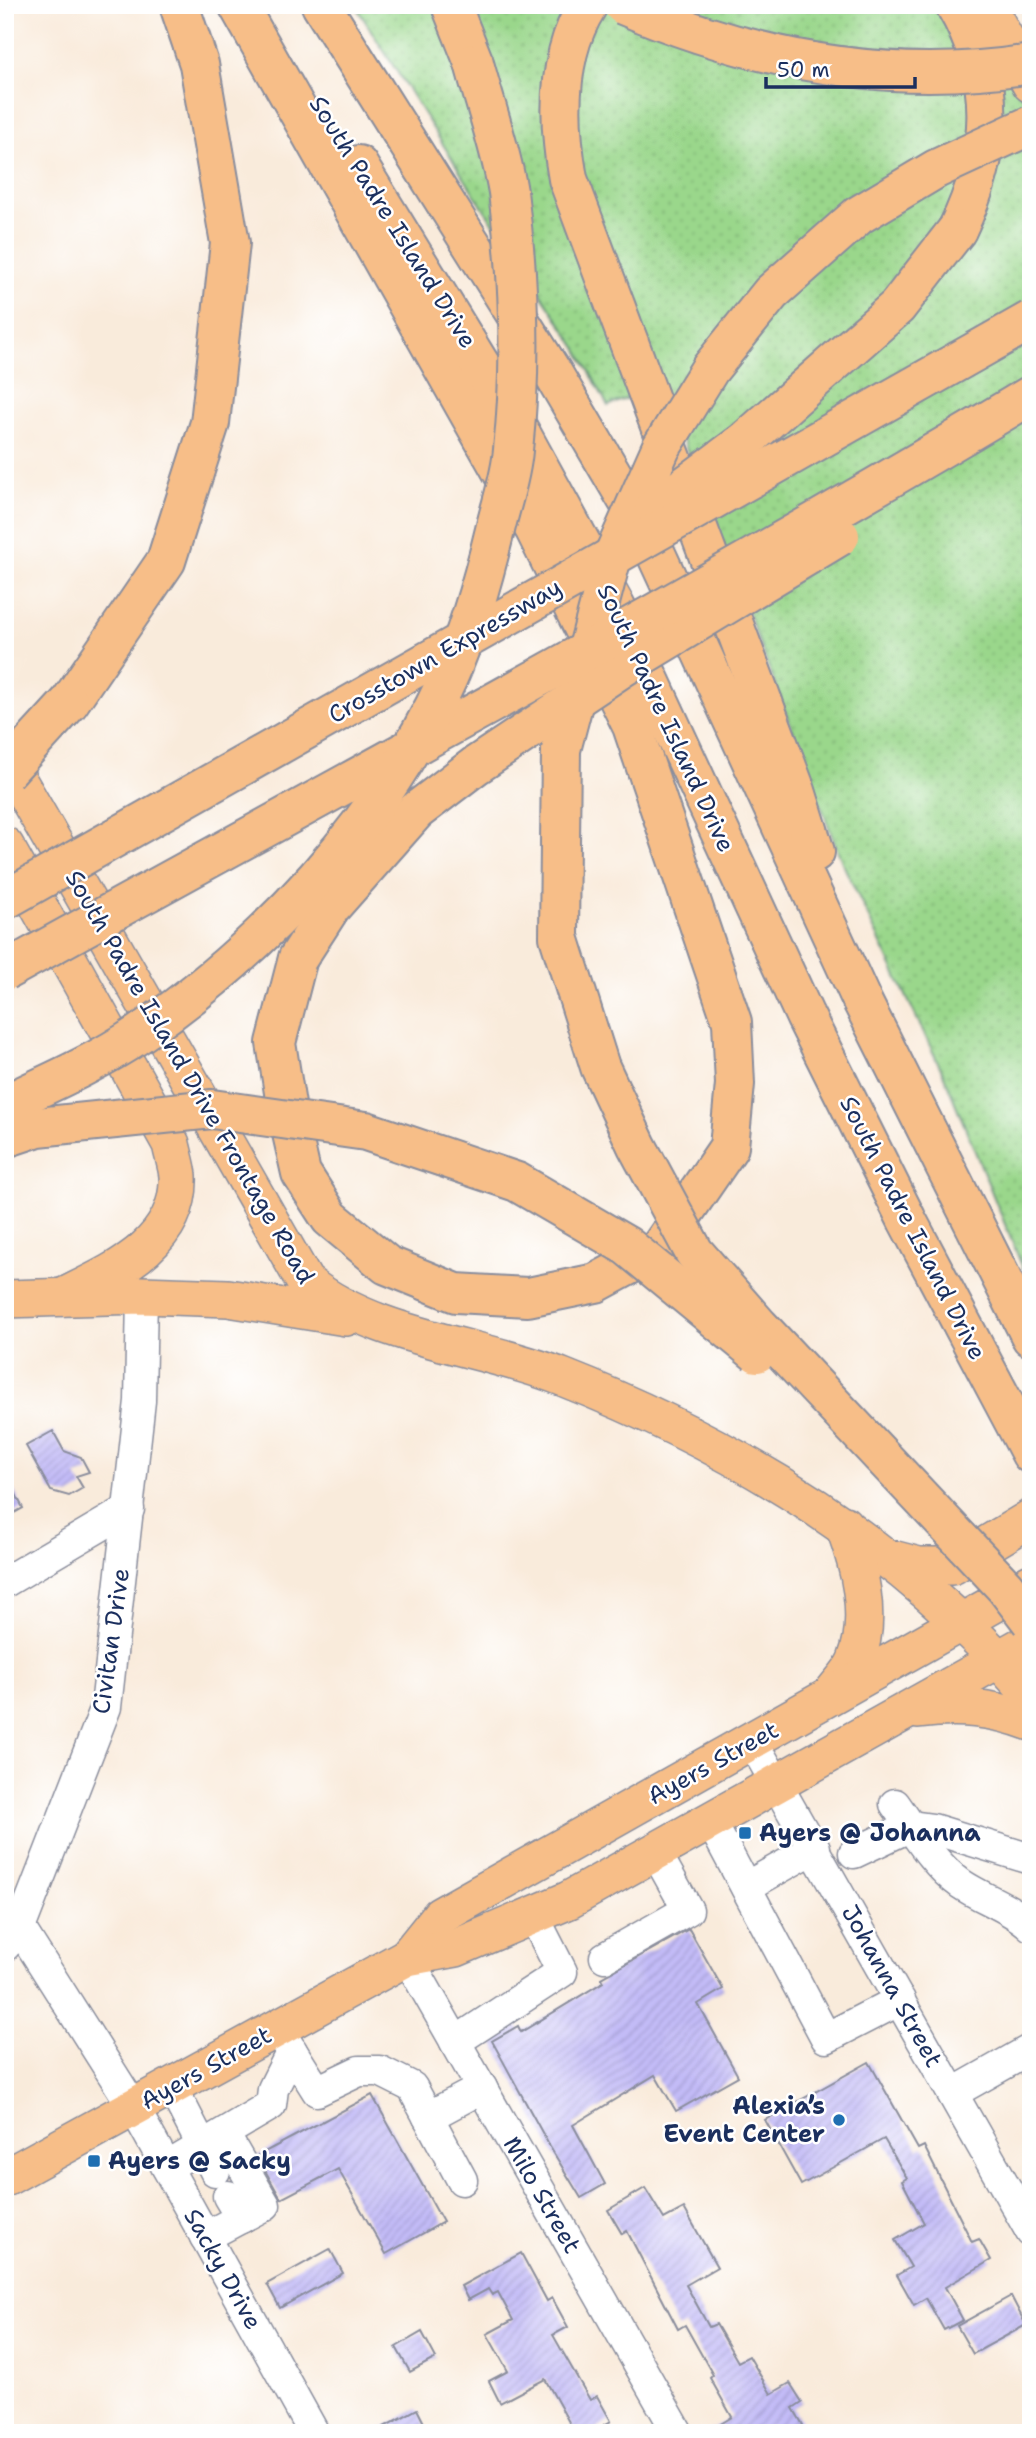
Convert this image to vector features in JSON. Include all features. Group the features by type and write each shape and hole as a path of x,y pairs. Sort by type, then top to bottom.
{"highway":[{"path":"5,773 69,703 166,561 210,423 230,243 200,64 179,5"},
{"path":"238,5 535,530 632,726 732,1022 735,1084 729,1147 659,1249 596,1283 528,1297 456,1293 387,1265 330,1218 301,1173 276,1043 298,958 331,907 416,811 475,766 622,667 1031,421"},
{"name":"South Padre Island Drive","path":"260,5 508,410 616,607 806,1016 907,1220 1031,1454"},
{"path":"321,5 552,372 645,530 862,1001 1031,1337"},
{"path":"5,1104 139,1034 231,962 294,902 352,838 393,777 448,679 484,576 513,454 518,385 516,285 507,189 474,63 451,5"},
{"path":"588,5 580,18 568,56 562,98 560,134 568,179 796,791 862,1001"},
{"path":"623,5 719,42 772,56 845,67 933,72 1031,64"},
{"path":"534,600 745,441 802,393 897,307 957,230 975,194 985,154 987,103 978,53 955,5"},
{"path":"1031,125 936,169 859,215 771,293 710,369 661,448 611,561 561,750 559,937 600,1067 694,1252 1005,1587 1031,1621"},
{"name":"Crosstown Expressway","path":"5,900 1031,320"},
{"path":"5,971 517,688 924,459 1031,395"},
{"path":"5,1138 38,1127 212,1109 366,1131 517,1182 627,1246 729,1329 900,1476"}],"main road":[{"path":"985,5 1031,84"},
{"name":"South Padre Island Drive Frontage Road","path":"5,758 304,1282 329,1302 383,1323 559,1376 724,1451 844,1525 888,1558 963,1621 1031,1695"},
{"path":"5,846 171,1144 178,1176 172,1208 160,1235 131,1262 63,1297"},
{"path":"5,1299 142,1294 228,1298 383,1323"},
{"path":"888,1558 919,1566 952,1566 1031,1518"},
{"path":"829,1697 856,1662 863,1638 864,1612 855,1555 844,1525"},
{"name":"Ayers Street","path":"5,2178 172,2087 285,2040 407,1957 440,1916 1031,1583"},
{"name":"Ayers Street","path":"407,1957 456,1948 569,1900 1031,1641"},
{"path":"906,1711 951,1706 980,1707 1031,1722"},
{"path":"606,1823 625,1838 655,1851"}],"street":[{"name":"Civitan Drive","path":"13,1937 106,1707 140,1401 142,1294"},
{"path":"5,1582 129,1509"},
{"name":"Johanna Street","path":"752,1741 1031,2232"},
{"path":"854,1853 903,1815"},
{"path":"903,1815 933,1829 1031,1859"},
{"path":"903,1815 932,1856 959,1882 1021,1917 1031,1926"},
{"path":"710,1820 827,2038 900,2000"},
{"path":"746,1887 815,1848"},
{"path":"605,1957 688,1910 655,1851"},
{"path":"455,2042 562,1972 533,1915"},
{"name":"Sacky Drive","path":"13,1937 134,2108 209,2185 314,2433"},
{"name":"Milo Street","path":"407,1957 678,2433"},
{"path":"285,2040 317,2091 359,2071 380,2071 412,2087 462,2180"},
{"path":"209,2185 271,2105 285,2040"},
{"path":"953,2093 1031,2049"},
{"path":"172,2087 209,2185"},
{"path":"428,2117 482,2088"}],"green space":[{"path":"355,5 936,5 958,41 987,40 1031,109 1031,1288 943,1073 842,862 683,440 633,396 608,406 577,348 478,200"}],"building":[{"path":"53,1431 64,1451 81,1457 89,1472 76,1476 83,1488 69,1496 51,1491 26,1446"},
{"path":"5,1473 23,1508 5,1518"},
{"path":"689,1929 723,1989 698,2004 738,2076 676,2111 655,2075 573,2125 605,2184 581,2198 492,2041 518,2026 521,2032 603,1982 601,1978"},
{"path":"869,2062 918,2149 924,2146 972,2242 979,2239 991,2260 945,2287 963,2320 944,2330 926,2298 914,2305 897,2275 911,2267 895,2240 924,2223 902,2181 907,2178 884,2139 801,2185 765,2120"},
{"path":"372,2095 443,2222 386,2254 338,2169 281,2199 257,2156"},
{"path":"645,2188 664,2219 684,2208 717,2267 686,2285 709,2327 716,2324 738,2362 749,2356 771,2394 790,2383 802,2402 793,2408 803,2425 791,2433 706,2433 732,2417 710,2378 713,2375 685,2325 678,2329 627,2231 622,2234 608,2210"},
{"path":"330,2249 343,2273 280,2308 267,2284"},
{"path":"521,2253 547,2301 552,2298 568,2327 553,2335 590,2400 597,2396 611,2421 590,2433 575,2433 545,2379 500,2403 489,2381 508,2371 487,2334 513,2320 498,2292 492,2295 488,2289 468,2300 461,2286"},
{"path":"1011,2296 1026,2325 973,2354 957,2326"},
{"path":"422,2332 436,2358 410,2372 396,2347"},
{"path":"417,2409 429,2433 373,2433"}],"place":[{"name":"Ayers @ Johanna","path":"745,1833"},
{"name":"Alexia’s Event Center","path":"839,2120"},
{"name":"Ayers @ Sacky","path":"94,2161"}]}
